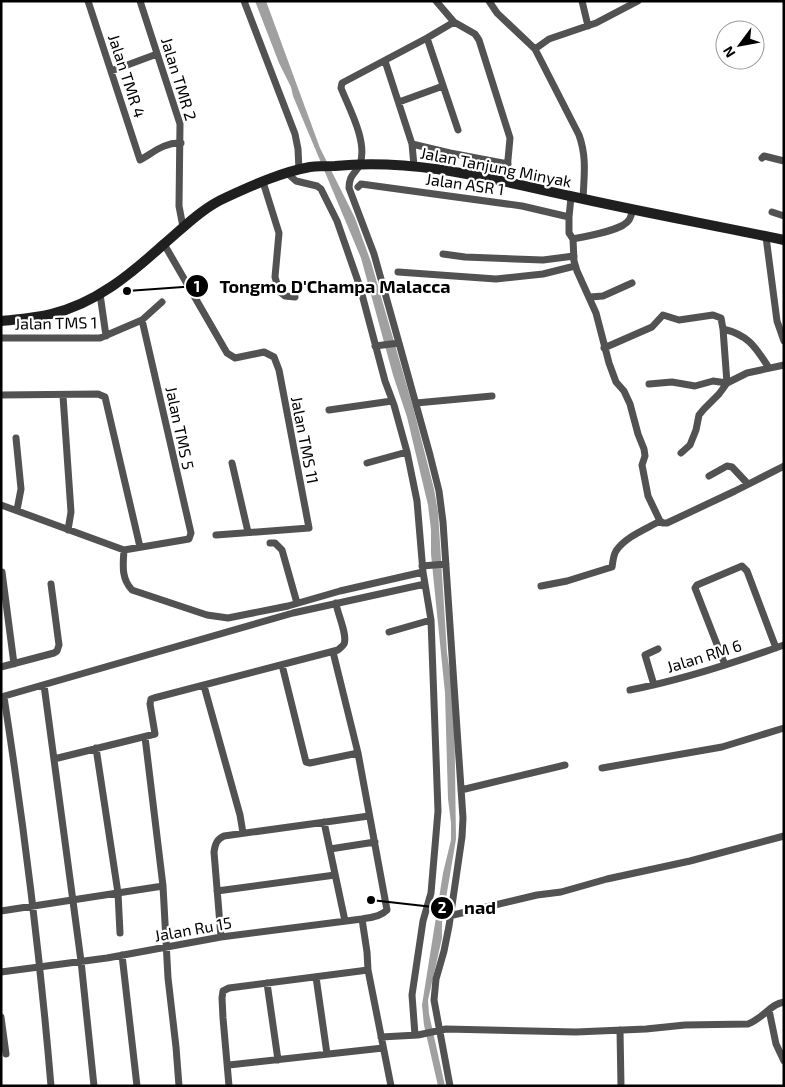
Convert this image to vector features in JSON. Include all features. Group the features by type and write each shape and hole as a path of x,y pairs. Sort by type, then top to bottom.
{"main road":[{"name":"Jalan Tanjung Minyak","path":"1,321 53,314 100,294 125,277 184,226 220,200 287,173 310,167 360,164 414,166 506,181 571,197 784,240"}],"street":[{"name":"Jalan TMR 4","path":"88,1 140,160 166,144 171,142 181,143"},
{"name":"Jalan TMR 2","path":"140,1 180,124 180,206 184,226"},
{"path":"244,1 295,134 299,170"},
{"path":"436,1 454,22 475,34 479,40 510,138 506,181"},
{"path":"489,1 497,13 535,49 579,136 584,148 586,168 583,199"},
{"path":"582,1 588,26"},
{"path":"535,49 549,39 588,26 635,2"},
{"path":"450,1086 437,1031 434,990 444,951 462,836 461,790 439,491 374,254 349,188 349,180 360,164 363,148 341,88 342,83 454,22"},
{"path":"427,38 458,130"},
{"path":"111,71 157,54"},
{"path":"385,61 412,144 414,166"},
{"path":"398,102 443,86"},
{"path":"412,144 508,164"},
{"path":"762,158 764,156 784,161"},
{"path":"287,173 296,181 321,189 337,221 360,287 377,345 407,452 417,501 423,568 431,620 438,810 431,893 424,921 412,995 417,1035"},
{"path":"263,182 278,233 275,278 279,291 285,296 295,297"},
{"name":"Jalan ASR 1","path":"358,187 361,184 496,202 568,217"},
{"path":"571,197 568,217 569,233 573,239 575,266 596,313 604,348 616,382 624,391 630,404 644,449 645,456 642,464 646,487 660,521 667,523 784,466"},
{"path":"573,239 623,225 628,221 633,209"},
{"path":"772,212 784,216"},
{"path":"766,236 777,321 784,341"},
{"name":"Jalan TMS 11","path":"164,244 227,353 234,358 264,352 274,357 278,370 309,528 248,532"},
{"path":"443,254 465,257 509,257 543,260 574,256"},
{"path":"398,272 496,279 543,274 575,266"},
{"path":"590,297 603,296 632,283"},
{"path":"100,294 106,336"},
{"name":"Jalan TMS 1","path":"1,338 97,339 142,320 162,302"},
{"path":"604,348 652,326 663,314 680,320 713,314 720,318 723,329 727,383"},
{"name":"Jalan TMS 5","path":"140,548 186,540 189,539 191,533 142,320"},
{"path":"723,329 741,334 748,339 769,368"},
{"path":"377,345 397,343"},
{"path":"681,453 690,445 699,415 727,383 741,376 784,366"},
{"path":"649,384 672,382 695,386 713,381 727,383"},
{"path":"1,395 64,396 98,394 105,397 140,548 124,550 1,505"},
{"path":"64,396 71,512 68,530"},
{"path":"416,403 492,396"},
{"path":"329,410 392,401"},
{"path":"16,438 21,489 17,510"},
{"path":"366,463 407,452"},
{"path":"216,534 248,532 232,463"},
{"path":"709,476 727,466 732,467 748,484"},
{"path":"541,586 567,581 612,567 615,553 625,542 660,521"},
{"path":"270,543 275,543 282,550 297,603"},
{"path":"124,550 123,576 132,590 221,618 297,603 423,568 444,564"},
{"path":"725,666 696,590 697,585 742,566 747,571 780,647"},
{"path":"2,572 14,664"},
{"path":"1,667 54,653 58,649 60,645 51,584"},
{"path":"51,1086 41,967 21,810 3,697 275,618 336,602 425,584"},
{"path":"54,759 155,734 150,704 151,699 338,650 344,643 345,635 337,613 336,602"},
{"path":"272,609 275,618"},
{"path":"390,632 431,620"},
{"name":"Jalan RM 6","path":"630,690 725,666 780,647"},
{"path":"654,685 645,655 658,650"},
{"path":"330,849 375,842 358,753 333,652"},
{"path":"282,665 306,762 310,763 358,753"},
{"path":"44,685 81,961 94,1086"},
{"path":"204,686 240,815 243,834"},
{"path":"602,768 722,746 784,728"},
{"path":"145,737 163,886 168,978 179,1086"},
{"path":"96,748 118,893 120,933"},
{"path":"461,790 565,765"},
{"path":"221,937 214,852 217,842 224,836 369,816"},
{"path":"324,822 345,921"},
{"path":"449,916 537,895 561,892 606,879 690,861 784,836"},
{"name":"Jalan Ru 15","path":"1,972 122,955 221,937 378,916 387,910 375,842"},
{"path":"217,891 335,875"},
{"path":"1,911 163,886"},
{"path":"362,919 368,970 391,1086"},
{"path":"122,955 137,1086"},
{"path":"230,1086 222,998 224,991 229,988 368,970"},
{"path":"316,977 327,1054"},
{"path":"267,983 278,1060"},
{"path":"381,1037 417,1035 446,1029 556,1032 685,1025 748,1024 757,1020 773,1006 784,1002"},
{"path":"769,1010 776,1044 784,1062"},
{"path":"1,1017 6,1054"},
{"path":"620,1030 621,1086"},
{"path":"228,1065 383,1048"}],"shaded area":[{"path":"255,1 266,1 320,148 355,218 371,262 413,407 434,489 438,512 447,653 454,698 456,839 442,922 442,938 428,1000 429,1014 445,1086 438,1086 424,1025 422,1005 443,873 451,840 445,693 428,505 407,417 393,375 361,258"}],"place":[{"name":"Tongmo D'Champa Malacca","path":"127,291"},
{"name":"nad","path":"371,900"}]}
